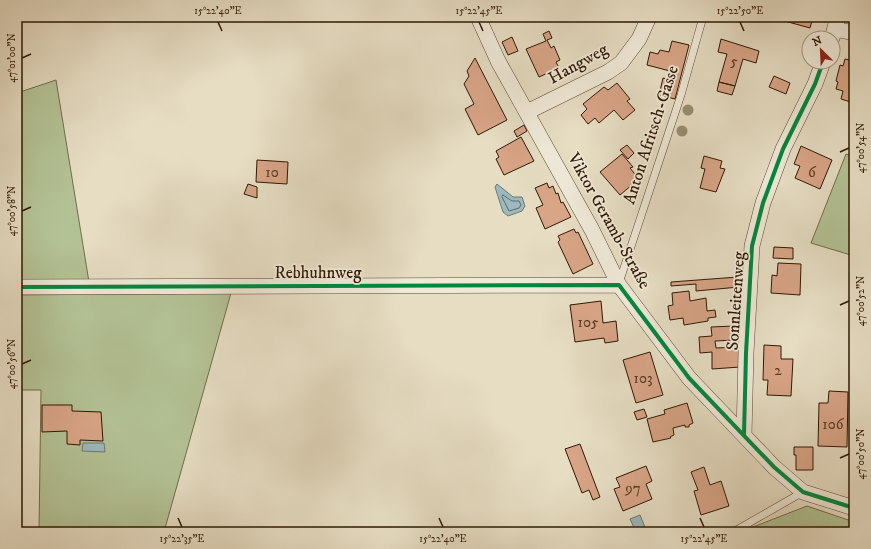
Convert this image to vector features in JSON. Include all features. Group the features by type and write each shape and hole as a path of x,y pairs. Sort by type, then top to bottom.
{"street":[{"name":"Viktor Geramb-Straße","path":"478,17 498,61 592,230 619,285 689,378 774,467 802,492 854,508"},
{"name":"Hangweg","path":"527,112 608,72 621,64 636,44 649,17"},
{"path":"835,28 854,33"},
{"name":"Sonnleitenweg","path":"744,435 746,353 752,246 763,203 782,149 815,84 820,70"},
{"name":"Rebhuhnweg","path":"18,284 619,285"}],"lane":[{"name":"Anton Afritsch-Gasse","path":"619,285 681,95 703,17"},
{"path":"733,532 802,492"}],"green space":[{"path":"56,80 89,282 18,282 17,93"},
{"path":"846,154 854,157 854,256 811,243"},
{"path":"231,293 164,532 39,532 41,390 17,390 17,295"},
{"path":"807,506 854,522 854,532 740,532"}],"water":[{"path":"497,184 513,197 522,197 525,206 522,211 508,216 503,212 495,187"},
{"path":"83,443 104,443 105,452 82,451"},
{"path":"640,515 647,532 636,532 630,519"}],"building":[{"path":"782,17 813,17 810,28 781,20"},
{"path":"549,31 552,38 547,40 551,48 554,46 560,60 556,62 559,68 539,77 526,49 546,41 543,34"},
{"path":"512,37 518,51 508,55 502,42"},
{"path":"721,39 759,51 756,63 743,59 735,86 719,82 727,54 718,52"},
{"path":"672,41 689,45 675,99 659,95 663,78 667,79 670,71 647,65 650,52 658,54 660,50 669,52"},
{"path":"475,58 507,120 478,135 465,109 474,104 464,84 469,76 467,71"},
{"path":"845,59 854,61 854,103 841,99 843,91 836,89 839,70 841,70 841,65 843,66"},
{"path":"774,76 790,83 786,94 769,87"},
{"path":"719,82 735,86 732,95 717,91"},
{"path":"617,83 630,99 627,101 635,110 623,120 614,110 599,123 595,118 588,124 581,115 587,109 583,104 604,87 608,90"},
{"path":"524,125 527,131 517,137 514,131"},
{"path":"521,137 534,161 504,175 496,159 499,157 496,151"},
{"path":"627,145 634,153 628,159 620,150"},
{"path":"801,146 832,160 820,189 795,178 800,166 794,164"},
{"path":"622,154 633,167 630,168 639,179 620,195 600,172"},
{"path":"704,156 722,161 720,168 725,169 716,192 700,188 705,169 701,168"},
{"path":"257,160 288,162 287,184 256,182"},
{"path":"547,183 549,188 553,186 556,194 558,193 561,203 563,202 571,217 545,229 536,208 543,205 535,188"},
{"path":"248,184 257,187 257,198 244,194"},
{"path":"574,229 576,233 578,232 593,264 573,274 558,242 560,240 558,236"},
{"path":"774,247 793,248 793,259 773,258"},
{"path":"778,263 801,264 800,295 771,293 772,275 777,276"},
{"path":"738,277 739,287 696,291 696,284 671,286 671,282"},
{"path":"689,291 690,301 706,298 707,311 715,310 716,317 708,318 708,321 684,325 683,318 670,320 668,306 673,305 672,293"},
{"path":"601,301 603,323 616,321 618,341 605,343 604,338 575,342 570,305"},
{"path":"734,326 735,340 715,341 716,348 739,347 740,367 712,369 712,352 700,353 699,337 712,336 711,327"},
{"path":"764,345 781,346 781,359 793,359 791,396 767,395 768,380 763,380"},
{"path":"650,352 663,395 636,403 623,360"},
{"path":"829,391 848,392 847,447 818,446 819,403 828,403"},
{"path":"687,403 693,423 689,425 689,427 685,427 685,425 673,428 674,435 670,437 671,438 653,442 647,419 665,414 664,410"},
{"path":"42,405 72,405 72,411 101,412 103,441 80,440 80,445 67,444 67,431 42,432"},
{"path":"644,409 647,417 637,420 634,412"},
{"path":"580,444 600,497 593,500 589,490 582,493 565,449"},
{"path":"794,447 813,447 813,470 796,470 796,455 794,455"},
{"path":"646,466 652,481 646,484 652,499 623,511 614,489 620,487 616,478"},
{"path":"704,467 710,485 721,481 729,506 701,515 694,491 698,490 691,472"}],"cycle path":[{"path":"744,435 746,353 752,246 763,203 783,149 815,84 820,70"},
{"path":"17,287 619,285 689,378 774,467 803,492 854,508"}]}
